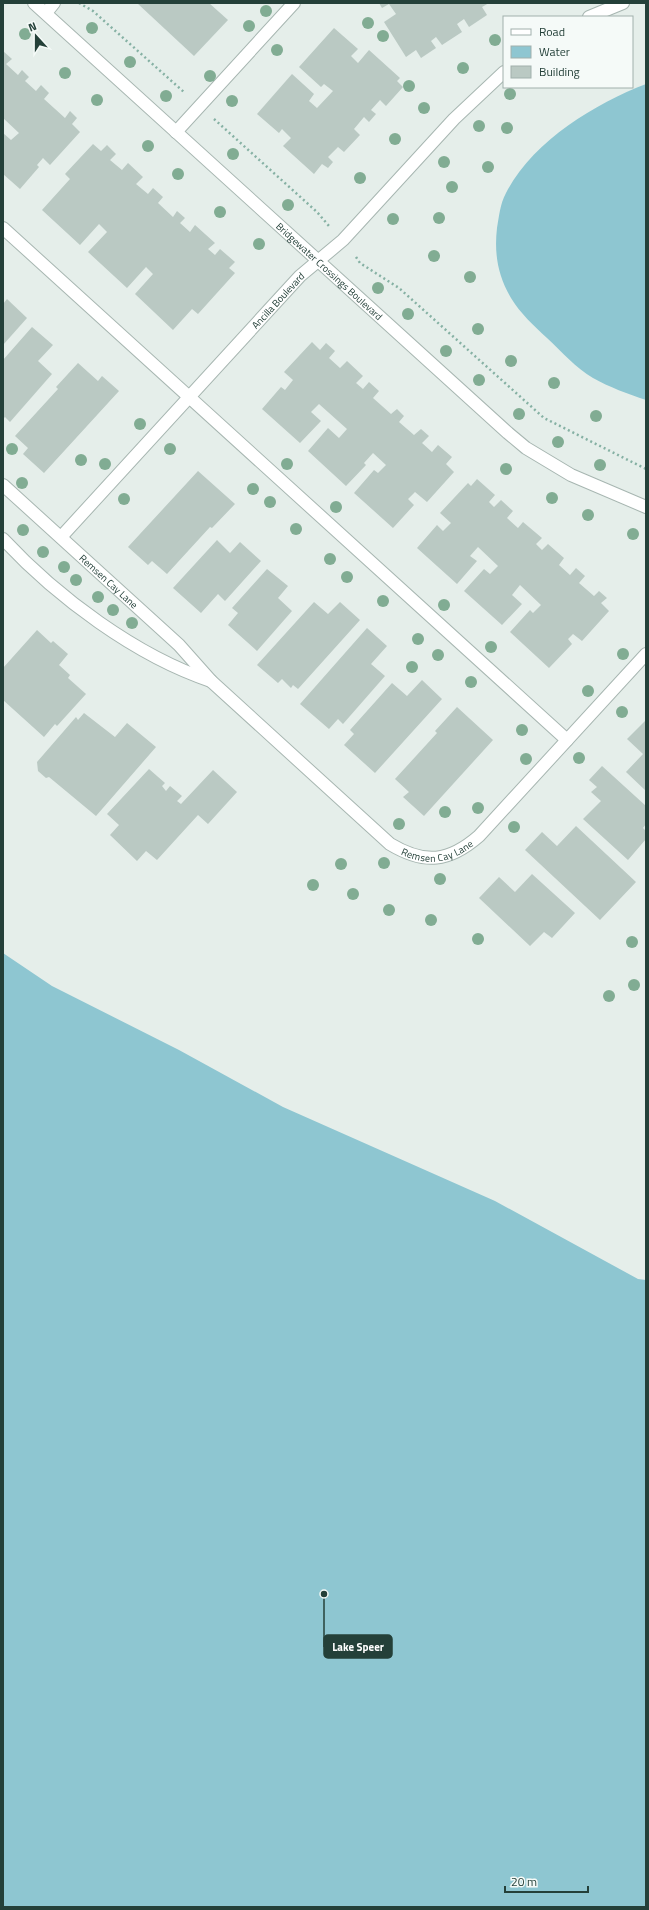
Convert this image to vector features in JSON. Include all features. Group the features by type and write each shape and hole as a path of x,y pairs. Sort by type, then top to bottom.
{"street":[{"name":"Bridgewater Crossings Boulevard","path":"34,3 526,448 571,475 646,507"},
{"path":"46,13 54,3"},
{"path":"176,132 294,3"},
{"path":"591,16 623,3"},
{"name":"Ancilla Boulevard","path":"61,537 300,276 343,240 464,109 503,73"},
{"path":"3,228 566,740"},
{"name":"Remsen Cay Lane","path":"3,485 179,645 211,682 390,844 419,858 435,859 450,855 466,847 479,836 646,654"},
{"name":"Remsen Cay Lane","path":"3,539 59,590 112,630 165,663 211,682"}],"water":[{"path":"646,84 646,400 599,381 581,370 532,324 511,298 503,281 498,264 496,238 500,210 504,197 517,174 532,157 548,141 586,114 626,92"},
{"path":"3,953 52,986 179,1050 283,1107 495,1201 638,1279 646,1280 646,1907 3,1907"}],"building":[{"path":"137,3 209,3 228,20 194,56"},
{"path":"379,3 489,3 482,7 487,15 469,27 464,19 457,24 462,32 442,45 436,37 431,41 436,48 421,58 416,50 406,57 384,22 396,14 389,4 382,8"},
{"path":"334,28 358,49 351,56 358,63 369,50 400,78 397,81 403,87 386,106 380,100 371,110 376,114 369,122 364,117 354,129 360,135 344,152 338,147 328,157 333,162 328,168 322,164 314,174 283,146 291,138 282,129 279,133 257,114 292,74 314,94 309,101 317,108 333,91 324,84 321,87 299,67"},
{"path":"3,51 12,59 6,64 18,75 22,70 29,77 25,81 36,91 41,85 49,93 44,99 65,118 70,111 77,118 72,124 80,132 50,165 43,158 37,165 39,167 20,189 3,174 3,133 11,140 19,133 3,118"},
{"path":"93,144 101,151 107,145 116,154 110,160 122,170 128,163 143,177 136,184 148,194 153,188 163,197 158,203 173,217 177,211 185,218 180,223 190,232 195,225 215,243 208,249 215,255 220,249 235,262 229,268 235,273 198,314 192,309 173,330 135,294 153,274 146,267 127,288 88,252 107,232 99,224 80,245 42,210 70,179 65,174"},
{"path":"7,299 27,318 3,345 3,304"},
{"path":"32,327 53,345 38,361 52,374 10,422 5,417 3,419 3,360"},
{"path":"312,342 320,350 326,343 335,351 329,358 340,368 347,361 363,376 356,383 363,389 369,382 379,391 373,398 391,414 397,409 404,416 399,422 414,435 421,429 429,436 422,443 432,452 438,445 452,457 446,464 454,472 427,502 415,492 408,499 414,505 393,528 354,493 374,470 378,473 386,465 373,453 364,463 366,465 346,486 308,451 328,428 339,438 347,429 319,404 311,412 321,421 300,443 262,409 281,387 285,390 293,380 284,372"},
{"path":"78,363 98,381 102,376 119,391 44,473 23,454 28,448 15,436 58,389 56,387"},
{"path":"198,471 235,504 212,528 210,527 167,574 152,561 148,565 128,547"},
{"path":"477,479 495,495 489,502 494,507 501,500 513,511 507,518 518,528 523,522 542,538 536,544 542,550 548,544 564,558 559,565 570,575 576,568 585,576 579,583 594,596 599,591 607,598 601,603 609,611 582,641 573,634 568,639 572,644 549,668 510,632 530,610 533,613 541,605 520,585 512,595 522,604 502,625 464,591 484,569 490,574 498,566 478,547 470,556 477,561 457,584 417,548 437,525 443,531 451,523 440,513 468,483 471,486"},
{"path":"217,540 230,553 240,542 261,561 225,601 218,594 201,613 173,588"},
{"path":"267,569 288,586 278,598 292,611 257,651 228,625 238,613 232,608"},
{"path":"314,602 328,614 340,602 360,620 298,689 293,685 291,688 282,679 278,683 257,665"},
{"path":"367,628 387,646 371,664 385,676 343,724 338,719 329,729 300,704"},
{"path":"37,630 51,643 53,641 68,654 59,665 70,675 68,678 86,694 57,726 55,724 44,737 3,700 3,668"},
{"path":"422,680 442,699 375,773 344,745 354,734 350,730 392,683 407,696"},
{"path":"457,707 493,740 424,816 403,797 409,792 395,779 437,733 435,731"},
{"path":"84,713 115,737 127,723 156,747 96,816 49,777 46,778 38,771 37,762 76,717 78,720"},
{"path":"646,720 646,791 626,772 643,754 627,739"},
{"path":"602,766 646,806 646,824 643,828 646,831 646,839 628,860 583,819 601,801 591,792 597,787 589,780"},
{"path":"149,769 165,783 162,786 166,791 170,786 182,796 177,801 181,804 213,770 237,792 208,824 198,815 157,860 146,851 137,861 110,835 119,825 107,814"},
{"path":"576,826 636,882 600,920 525,850 542,832 557,846"},
{"path":"532,874 575,913 552,938 544,932 530,946 479,898 499,877 515,892"}],"place":[{"name":"Lake Speer","path":"324,1594"}]}
